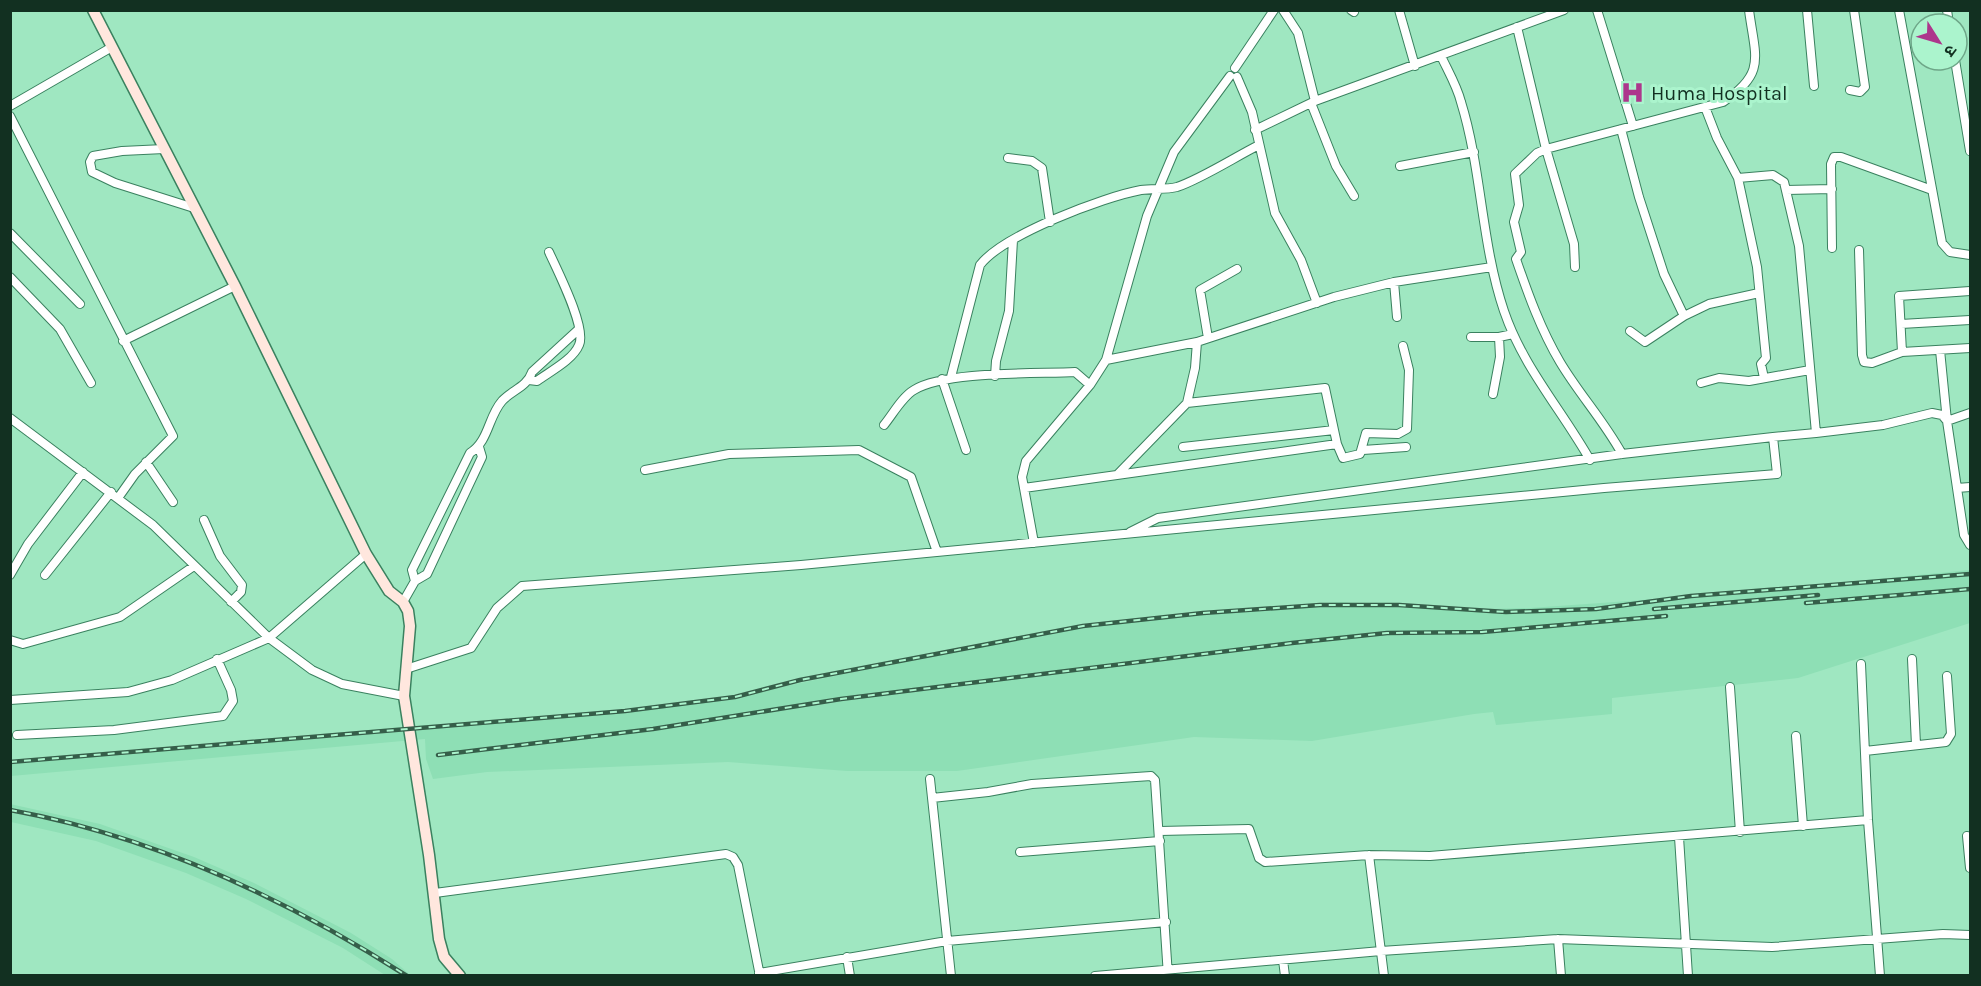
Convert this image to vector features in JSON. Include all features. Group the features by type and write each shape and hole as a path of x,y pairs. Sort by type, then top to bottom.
{"street":[{"path":"93,10 235,286 366,554 389,591 403,602 408,611 410,626 404,696 435,893 439,939 444,957 460,975"},
{"path":"1034,543 1022,477 1026,461 1090,385 1106,360 1147,216 1174,152 1239,72 1235,68 1274,10"},
{"path":"1283,10 1298,33 1313,102 1332,157 1354,196"},
{"path":"1399,10 1416,66"},
{"path":"1597,10 1632,126"},
{"path":"1622,454 1601,418 1560,362 1532,302 1516,259 1521,252 1514,222 1519,205 1515,174 1537,153 1546,149 1723,102 1750,80 1755,62 1749,10"},
{"path":"1807,10 1814,86"},
{"path":"1850,90 1860,92 1865,87 1854,10"},
{"path":"1899,10 1945,249 1971,255"},
{"path":"1255,130 1313,102 1563,11"},
{"path":"1517,27 1546,149 1574,244 1575,267"},
{"path":"10,106 112,47"},
{"path":"1441,56 1461,100 1474,152 1492,267 1513,333 1537,381 1590,460"},
{"path":"1956,72 1971,151"},
{"path":"1234,76 1247,97 1275,213 1291,237 1317,303"},
{"path":"1705,107 1717,138 1738,178 1752,236 1766,358 1761,364 1764,378"},
{"path":"12,121 173,436 146,462 118,498"},
{"path":"1621,129 1639,197 1664,274 1684,316"},
{"path":"951,377 980,265 987,257 1013,240 1050,222 1109,198 1178,186 1259,145"},
{"path":"164,149 122,151 93,156 90,162 92,172 115,183 194,208"},
{"path":"1400,166 1474,152"},
{"path":"1832,248 1832,160 1837,156 1932,190"},
{"path":"1008,158 1032,161 1042,168 1050,222"},
{"path":"1738,178 1773,176 1784,182 1799,246 1816,433"},
{"path":"1786,190 1832,189"},
{"path":"10,233 80,304"},
{"path":"995,376 996,361 1009,311 1013,240"},
{"path":"1859,250 1864,362 1872,363 1902,352 1971,348"},
{"path":"529,380 537,381 576,350 581,339 549,252"},
{"path":"1106,360 1197,342 1317,303 1394,282 1492,267"},
{"path":"1208,338 1200,290 1237,268"},
{"path":"10,277 60,330 91,383"},
{"path":"1394,282 1397,317"},
{"path":"123,341 235,286"},
{"path":"1902,352 1899,296 1971,291"},
{"path":"1630,331 1645,342 1684,316 1709,304 1759,293"},
{"path":"1901,324 1971,320"},
{"path":"415,581 412,570 470,453 479,447 501,402 529,380 532,372 579,329"},
{"path":"1471,337 1499,337 1513,333"},
{"path":"1493,394 1500,357 1499,337"},
{"path":"1117,475 1187,403 1195,368 1197,342"},
{"path":"1187,403 1321,387 1328,390 1334,430 1342,458 1360,454 1366,433 1398,434 1407,429 1409,370 1403,345"},
{"path":"1940,350 1947,421 1964,535 1971,545"},
{"path":"1701,383 1719,378 1749,381 1810,370"},
{"path":"884,425 910,392 951,377 1075,372 1090,385"},
{"path":"942,379 966,450"},
{"path":"1128,534 1158,518 1622,454 1883,425 1932,413 1942,415 1947,421"},
{"path":"1947,421 1971,413"},
{"path":"10,418 153,525 269,638 312,670 332,679 404,696"},
{"path":"1183,447 1334,430"},
{"path":"406,669 471,648 497,608 522,586 937,552 1604,488 1770,476 1777,474 1773,437"},
{"path":"1024,488 1337,444"},
{"path":"403,602 415,581 427,574 482,456 479,447"},
{"path":"1363,450 1406,447"},
{"path":"645,470 729,454 864,451 911,477 937,552"},
{"path":"146,462 173,502"},
{"path":"10,575 28,544 83,472"},
{"path":"1957,488 1971,487"},
{"path":"45,575 111,492"},
{"path":"204,520 220,556 242,585 241,592 231,602"},
{"path":"10,700 128,692 172,680 269,638 366,554"},
{"path":"10,640 23,644 120,617 194,566"},
{"path":"17,735 114,730 223,716 233,701 231,690 217,659"},
{"path":"1912,659 1916,745"},
{"path":"1861,664 1868,820 1880,975"},
{"path":"1865,751 1946,742 1950,738 1947,676"},
{"path":"1730,687 1740,832"},
{"path":"1796,736 1803,826"},
{"path":"932,798 988,792 1032,784 1146,775 1155,780 1168,972"},
{"path":"930,779 951,975"},
{"path":"1160,831 1249,829 1258,858 1265,862 1369,855 1430,856 1868,820"},
{"path":"1967,836 1971,868"},
{"path":"1679,837 1688,975"},
{"path":"1020,852 1160,841"},
{"path":"435,893 726,854 733,857 738,865 759,974 947,941 1166,922"},
{"path":"1369,855 1384,975"},
{"path":"1095,975 1168,972 1381,951 1558,939 1772,947 1943,934 1971,935"},
{"path":"1558,939 1561,975"},
{"path":"847,957 850,975"},
{"path":"1283,960 1286,975"}],"shaded area":[{"path":"1970,570 1970,623 1798,678 1612,698 1612,714 1496,725 1493,712 1312,741 1194,737 957,771 847,771 728,762 487,772 433,779 426,759 425,739 11,776 11,762 425,725 547,720 714,701 1052,631 1145,618 1341,602 1453,610 1530,608 1713,595"},
{"path":"10,804 100,824 194,857 254,883 351,933 392,959 410,975 385,975 343,948 246,899 186,873 96,841 11,822"}],"railway":[{"path":"10,762 625,711 735,697 800,680 1083,626 1203,613 1320,605 1399,605 1506,612 1596,609 1691,596 1970,574"},
{"path":"1806,603 1970,589"},
{"path":"1654,609 1818,595"},
{"path":"438,755 653,729 841,699 1292,643 1387,633 1482,632 1666,616"},
{"path":"10,810 63,821 166,853 265,896 314,921 407,976"}],"place":[{"name":"Huma Hospital","path":"1633,93"}]}
